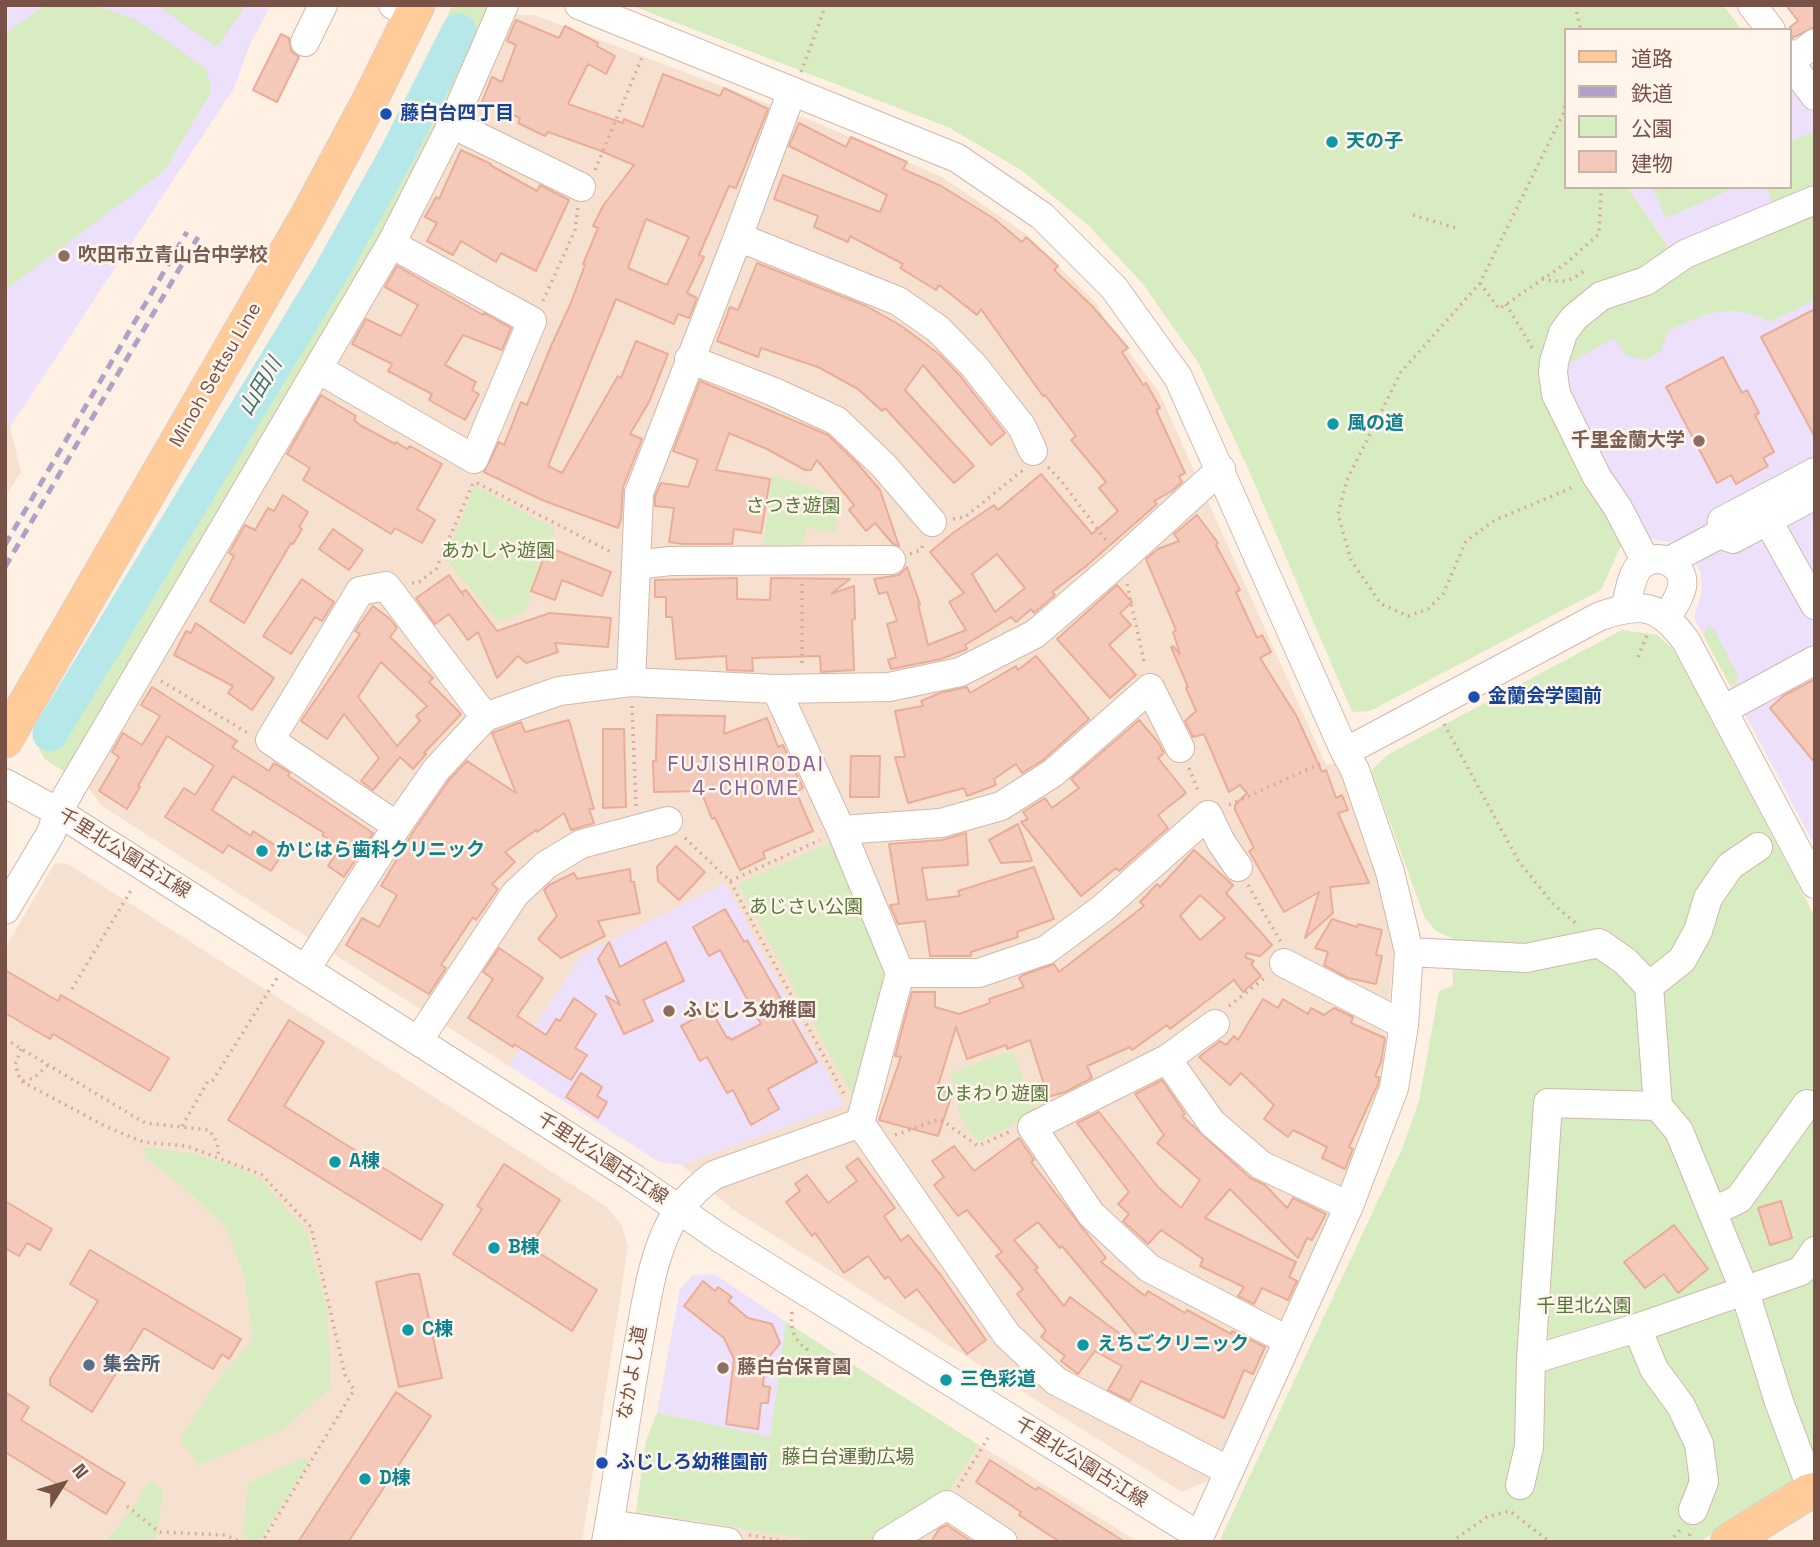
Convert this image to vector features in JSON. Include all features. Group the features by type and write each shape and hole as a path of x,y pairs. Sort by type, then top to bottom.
{"main road":[{"name":"Minoh Settsu Line","path":"5,740 308,216 369,102 407,8"},
{"path":"1728,1542 1808,1492 1811,1484"}],"street":[{"path":"305,42 324,5"},
{"path":"5,910 51,833 58,812 391,244 452,124 504,5"},
{"path":"579,5 651,34 796,83 957,158 1042,216 1114,288 1178,377 1221,469 1337,756 1355,770 1390,872 1409,952 1404,1025 1394,1088 1349,1206 1198,1539"},
{"path":"1752,5 1769,28"},
{"path":"1800,52 1796,71 1815,96"},
{"path":"631,682 639,493 796,83"},
{"path":"452,124 581,187"},
{"path":"1658,623 1682,588 1680,572 1657,561 1597,477 1556,394 1553,373 1559,342 1568,325 1583,309 1601,296 1646,281 1685,254 1815,200"},
{"path":"738,236 898,301 938,329 974,366 1022,427 1033,451"},
{"path":"318,369 474,470 532,321 391,244"},
{"path":"689,359 775,392 837,421 884,466 932,522"},
{"path":"306,969 436,770 485,717 559,691 631,682 789,689 889,687 960,671 1035,634 1121,561 1221,469"},
{"path":"1720,534 1722,521 1815,472"},
{"path":"1625,608 1636,572 1720,534 1732,539 1815,495"},
{"path":"1768,521 1815,605"},
{"path":"636,565 670,561 891,560"},
{"path":"397,827 270,740 360,591 386,586 485,717"},
{"path":"1337,756 1600,616 1625,608 1648,608 1658,623 1686,641 1815,884"},
{"path":"1723,710 1815,660"},
{"path":"841,830 942,823 1001,806 1053,772 1150,688 1180,748"},
{"path":"789,689 841,830 900,973 867,1134 1007,1335 1056,1381 1229,1471"},
{"name":"千里北公園古江線","path":"5,783 58,812 306,969 731,1245 1198,1539"},
{"path":"900,973 979,973 1046,950 1103,908 1208,815 1221,842 1238,867"},
{"path":"418,1041 515,894 546,864 581,844 668,821"},
{"path":"1649,986 1682,960 1698,931 1708,898 1730,866 1758,847"},
{"path":"1409,952 1525,958 1599,943 1625,961 1649,986 1658,1106 1679,1132 1744,1289 1779,1402 1811,1484"},
{"path":"1284,963 1404,1025"},
{"path":"1214,1024 1167,1059 1032,1127 1091,1214 1149,1268 1287,1340"},
{"path":"1167,1059 1212,1123 1261,1165 1349,1206"},
{"path":"1520,1485 1529,1447 1531,1360 1548,1103 1658,1106"},
{"path":"1712,1212 1739,1199 1807,1104"},
{"name":"なかよし道","path":"608,1533 617,1464 649,1284 679,1209 714,1175 867,1134"},
{"path":"1531,1360 1637,1328 1801,1271 1815,1251"},
{"path":"1637,1328 1654,1368 1681,1406 1699,1444 1704,1482 1693,1510"},
{"path":"887,1542 947,1506 1003,1542"},
{"path":"608,1533 728,1542"}],"path":[{"path":"796,83 826,5"},
{"path":"1575,5 1581,28"},
{"path":"532,321 546,297 575,230 581,187 598,167 651,34"},
{"path":"1564,109 1480,283 1401,372 1347,480 1338,514 1351,560 1381,604 1408,616 1428,609 1443,594 1466,541 1495,520 1597,477"},
{"path":"1480,283 1499,309 1564,264 1599,234 1600,189"},
{"path":"1413,215 1456,228"},
{"path":"1542,278 1556,283 1573,279 1584,271"},
{"path":"1506,304 1539,359"},
{"path":"932,522 965,517 1022,472 1033,451 1062,482 1121,561 1150,688"},
{"path":"386,586 419,583 436,569 474,470 636,565"},
{"path":"789,689 802,561"},
{"path":"1638,657 1658,623"},
{"path":"142,669 243,731 270,740"},
{"path":"631,682 636,830"},
{"path":"1441,719 1518,862 1554,905 1599,943"},
{"path":"1180,748 1208,815 1337,756"},
{"path":"668,821 730,881 845,1096"},
{"path":"730,881 841,830"},
{"path":"1214,1024 1220,1013 1284,963 1281,941 1238,867"},
{"path":"72,989 110,922 135,885"},
{"path":"181,1126 278,976"},
{"path":"5,1040 145,1124 209,1129 217,1142 219,1157"},
{"path":"21,1049 15,1065 21,1081 105,1126 143,1142 187,1146 262,1175 312,1227 345,1376 354,1390 262,1542"},
{"path":"21,1081 34,1078 48,1065"},
{"path":"867,1134 940,1119 978,1146 1019,1127 1032,1127"},
{"path":"792,1312 790,1328 799,1343 807,1349 806,1352"},
{"path":"947,1506 988,1438"},
{"path":"127,1506 159,1532 225,1535 241,1542"},
{"path":"1451,1542 1487,1517 1510,1511 1550,1542"}],"shaded area":[{"name":"吹田市立青山台中学校","path":"5,5 271,5 250,44 234,88 10,427 5,424"},
{"path":"512,15 534,15 813,121 942,177 1026,234 1097,304 1107,324 1158,390 1326,765 1336,762 1379,876 1394,952 1382,1086 1345,1186 1207,1481 1182,1492 732,1209 682,1165 844,1104 582,955 509,1066 102,806 85,784"},
{"name":"千里金蘭大学","path":"1792,75 1815,77 1815,846 1694,618 1702,591 1701,573 1694,560 1675,543 1640,537 1558,373 1595,306 1681,263 1628,189 1792,189"},
{"path":"5,424 10,427 21,472 5,497"},
{"path":"55,863 68,864 607,1207 622,1226 628,1247 582,1542 5,1542 5,948"},
{"name":"ふじしろ幼稚園","path":"725,883 844,1105 682,1165 659,1162 509,1066 582,955"},
{"name":"藤白台保育園","path":"714,1274 786,1322 770,1438 657,1413 680,1289 693,1275"},
{"path":"979,1445 1139,1542 869,1542 950,1490"},
{"path":"636,1511 820,1542 631,1542"}],"green space":[{"name":"吹田市立青山台中学校","path":"45,5 95,5 136,20 207,69 211,92 164,171 5,290 5,34"},
{"path":"156,5 246,5 217,47"},
{"path":"452,5 488,5 494,8 419,167 68,774 46,760 39,750 46,736 53,739 333,275 400,155 464,31 445,21"},
{"path":"630,5 1723,5 1740,28 1564,28 1564,189 1628,189 1674,254 1553,348 1624,539 1601,590 1370,711 1352,712 1246,464 1199,364 1143,284 1088,225 1021,170 950,128"},
{"path":"1815,132 1815,184 1774,206 1767,189 1792,189 1792,140"},
{"path":"1653,189 1730,189 1730,190 1666,218"},
{"path":"1815,206 1815,295 1811,302 1770,322 1756,315 1730,311 1694,319 1668,331 1660,352 1644,360 1626,355 1614,338 1566,365 1582,321 1681,263"},
{"name":"さつき遊園","path":"772,475 826,492 837,508 836,532 806,527 803,547 763,551"},
{"name":"あかしや遊園","path":"475,486 555,529 526,611 498,621 445,559"},
{"path":"1710,627 1738,675 1736,685 1728,682 1704,636 1706,628"},
{"name":"千里北公園","path":"1622,630 1657,635 1673,649 1815,917 1815,1472 1807,1474 1699,1542 1219,1542 1402,1149 1419,1101 1439,991 1453,986 1452,938 1436,931 1425,918 1371,771 1387,755"},
{"name":"あじさい公園","path":"830,843 886,968 853,1097 738,884"},
{"name":"ひまわり遊園","path":"1012,1051 1037,1112 980,1141 967,1129 963,1120 951,1073"},
{"path":"142,1147 189,1153 226,1163 260,1178 307,1232 327,1309 331,1387 284,1429 199,1465 180,1440 220,1377 253,1340 245,1278 225,1226 174,1179 147,1160"},
{"name":"藤白台運動広場","path":"786,1322 979,1445 950,1490 869,1542 820,1542 636,1511 646,1441 657,1413 770,1437"},
{"path":"303,1458 310,1460 259,1542 243,1538 248,1483"},
{"path":"150,1481 163,1489 156,1542 105,1542 126,1517"}],"building":[{"path":"1786,5 1815,5 1815,27 1792,38 1790,27 1798,21"},
{"path":"516,20 559,38 565,26 598,43 597,46 615,56 606,74 588,64 568,104 623,123 624,119 643,127 663,74 720,96 724,88 768,109 736,188 729,186 699,255 704,257 687,293 697,298 689,318 678,314 674,324 616,299 548,466 562,473 618,376 621,378 636,341 668,354 649,402 630,434 642,439 623,487 618,528 542,500 484,472 499,442 504,445 521,402 527,405 585,265 583,264 598,228 593,226 603,206 634,165 548,132 545,136 518,123 520,118 482,102 492,77 502,82 516,45 507,41","holes":["646,219 689,237 667,285 628,268"]},
{"path":"281,34 289,38 291,51 299,57 277,102 253,90"},
{"path":"799,123 846,147 851,137 907,162 903,169 941,186 993,218 1022,242 1026,237 1058,266 1054,270 1092,306 1128,348 1122,352 1143,385 1146,383 1160,408 1156,410 1185,473 1179,476 1182,482 1154,501 1157,504 1052,592 1055,595 1034,613 1031,609 1016,622 1011,617 965,645 967,649 941,659 891,669 888,660 896,657 887,624 897,621 887,592 879,594 874,579 899,575 907,567 920,604 928,645 966,630 949,602 964,593 930,552 953,533 994,505 998,510 1041,474 1092,534 1118,511 1099,488 1106,482 1071,440 1076,436 1045,395 1043,396 981,309 977,315 939,285 936,290 900,268 903,264 850,236 848,242 814,227 818,216 774,199 783,175 880,212 887,195 789,146","holes":["997,554 1025,588 995,612 972,574"]},
{"path":"461,150 537,191 540,185 569,200 536,271 501,253 496,262 461,241 453,255 427,241 437,223 425,217 436,197 439,199"},
{"path":"757,263 866,306 900,325 939,354 961,377 1005,433 991,445 923,365 905,390 974,466 954,483 885,408 882,411 858,389 818,367 761,348 758,357 717,341 730,307 738,310"},
{"path":"397,266 511,328 502,350 463,335 445,365 476,382 472,390 479,394 465,420 429,400 432,394 388,371 392,364 352,344 366,319 401,336 418,305 385,287"},
{"path":"1815,309 1815,437 1761,337"},
{"path":"1723,357 1742,393 1747,390 1759,413 1755,415 1774,452 1763,458 1768,466 1736,484 1731,475 1717,483 1666,387"},
{"path":"700,381 828,435 880,490 899,546 893,544 875,523 866,531 849,510 854,505 817,460 811,470 805,470 767,449 729,433 716,470 770,479 761,533 734,529 732,544 669,542 674,508 655,506 655,496 661,483 688,487 698,460 673,451"},
{"path":"321,395 356,416 354,420 360,425 395,444 396,442 407,449 410,446 442,464 417,509 435,520 422,543 395,528 391,534 303,480 310,468 287,454"},
{"path":"283,495 308,512 299,527 302,529 244,623 210,601 234,556 229,553 245,525 255,530 268,508 274,511"},
{"path":"1197,515 1218,543 1216,545 1240,590 1236,592 1257,638 1262,635 1271,652 1260,658 1297,717 1322,772 1326,770 1336,798 1342,795 1348,810 1338,813 1369,883 1330,887 1333,913 1305,938 1319,892 1284,912 1249,851 1254,848 1235,810 1235,805 1247,793 1240,785 1229,792 1204,734 1193,737 1185,721 1196,711 1171,647 1180,654 1173,632 1176,630 1146,559 1158,549 1179,541 1174,534"},
{"path":"333,529 363,550 349,570 319,549"},
{"path":"548,547 611,572 602,596 562,580 555,600 531,591"},
{"path":"449,575 463,595 462,592 466,590 497,631 550,613 611,618 608,647 555,643 558,652 526,663 518,656 497,678 478,632 468,640 449,614 435,624 416,598"},
{"path":"737,578 737,599 770,600 771,578 850,579 831,594 854,586 854,670 821,672 820,656 752,658 753,671 727,670 726,656 676,659 672,617 666,617 666,597 655,597 655,580"},
{"path":"302,579 334,602 322,621 315,617 291,654 263,636"},
{"path":"1117,585 1132,602 1120,613 1131,625 1109,645 1136,675 1110,698 1057,639"},
{"path":"373,606 390,619 397,628 390,637 433,678 429,682 461,714 424,753 426,754 413,769 400,757 373,790 361,781 379,758 344,714 327,739 301,721 360,634 355,631","holes":["381,662 427,706 416,716 420,721 397,746 358,697"]},
{"path":"196,623 274,678 252,710 228,693 233,686 174,655 186,631 191,633"},
{"path":"1036,656 1089,719 1043,760 1022,773 1016,764 994,779 996,785 967,796 964,788 908,803 895,757 905,757 895,711 923,706 921,701 940,693 967,687 970,693 1016,666 1018,670"},
{"path":"1815,679 1815,763 1770,708 1783,696"},
{"path":"152,687 237,741 232,747 269,771 274,763 290,773 288,776 373,833 344,877 328,866 340,847 322,835 324,833 233,776 212,810 251,836 253,831 284,851 271,871 228,845 223,853 165,817 184,788 195,795 214,766 167,736 127,809 99,791 119,757 112,752 123,733 142,745 160,716 141,705"},
{"path":"657,715 725,716 724,734 767,718 778,747 783,745 803,788 796,792 813,831 763,852 765,858 740,870 715,818 712,819 701,791 654,792 653,761 656,761"},
{"path":"569,720 594,809 589,809 594,823 571,830 564,813 505,852 515,862 492,884 498,889 476,920 473,917 441,965 446,968 429,994 346,945 362,918 379,927 397,895 381,886 413,832 449,780 467,761 516,793 492,733 521,722 525,732"},
{"path":"1139,720 1164,753 1158,758 1186,793 1158,815 1168,828 1119,871 1116,868 1081,896 1021,822 1028,819 1023,812 1045,798 1052,808 1079,788 1071,779"},
{"path":"603,729 624,729 626,807 603,808"},
{"path":"851,756 880,756 879,797 850,797"},
{"path":"1018,824 1032,861 1001,863 989,840"},
{"path":"966,833 968,865 922,868 927,900 960,896 958,891 1034,867 1054,919 1017,932 1018,937 971,952 971,956 930,956 925,921 898,924 890,905 899,904 889,844 942,840"},
{"path":"676,846 705,872 679,900 658,881 657,867"},
{"path":"1194,850 1233,885 1226,893 1272,945 1260,956 1247,953 1245,957 1254,961 1251,964 1261,976 1243,992 1234,980 1170,1029 1167,1025 1132,1050 1130,1047 1087,1066 1092,1078 1065,1092 1048,1097 1030,1040 1007,1049 1006,1045 967,1059 956,1027 937,1089 952,1094 938,1136 879,1120 901,1057 895,1056 912,992 935,992 935,1007 959,1014 990,1003 989,999 1024,987 1019,978 1023,975 1054,964 1059,972 1144,906 1140,902 1157,884 1160,887","holes":["1200,895 1225,918 1200,940 1180,916"]},
{"path":"630,869 640,913 598,921 605,936 561,958 538,939 557,916 544,890 549,885 574,873 577,879"},
{"path":"725,909 744,942 747,940 817,1062 768,1089 779,1109 751,1125 733,1090 727,1093 707,1057 700,1061 681,1026 711,1010 727,1038 731,1040 761,1024 720,950 709,956 693,927"},
{"path":"1332,919 1357,927 1358,924 1382,930 1376,955 1382,956 1376,984 1348,978 1324,965 1328,952 1315,948"},
{"path":"609,942 620,967 666,942 684,981 643,1000 653,1021 624,1034 606,996 620,1005 598,959"},
{"path":"499,948 543,978 517,1016 546,1035 556,1019 560,1021 574,998 596,1014 575,1048 587,1055 571,1080 468,1018 493,979 483,972"},
{"path":"5,970 58,1001 61,995 169,1058 150,1091 53,1034 50,1039 5,1013"},
{"path":"1263,999 1278,1008 1283,999 1308,1014 1311,1008 1324,1015 1334,1008 1353,1017 1351,1023 1385,1038 1381,1062 1375,1076 1379,1077 1378,1084 1349,1147 1353,1149 1345,1169 1322,1158 1327,1147 1293,1130 1288,1137 1264,1119 1274,1105 1241,1073 1230,1085 1199,1057 1220,1041 1226,1045 1234,1036 1238,1040"},
{"name":"A棟","path":"289,1020 324,1042 284,1106 443,1205 421,1240 228,1120"},
{"path":"581,1073 602,1087 597,1096 607,1102 598,1118 566,1097"},
{"path":"1162,1080 1185,1114 1182,1116 1250,1178 1265,1185 1287,1208 1293,1198 1326,1214 1312,1240 1307,1238 1298,1258 1230,1189 1205,1218 1296,1262 1289,1277 1297,1281 1288,1300 1262,1288 1254,1304 1238,1296 1244,1287 1200,1266 1203,1259 1161,1230 1148,1244 1123,1221 1129,1214 1118,1204 1129,1192 1077,1123 1099,1112 1158,1187 1181,1208 1200,1180 1157,1143 1164,1135 1135,1094"},
{"path":"1019,1138 1034,1160 1031,1162 1106,1258 1101,1262 1145,1296 1148,1291 1185,1313 1187,1310 1231,1334 1232,1331 1265,1347 1253,1374 1244,1370 1224,1418 1141,1381 1130,1401 1108,1390 1122,1366 1095,1351 1078,1374 1061,1361 1065,1356 1041,1337 1046,1331 1017,1294 1023,1289 996,1256 1002,1252 967,1210 958,1216 934,1185 944,1177 932,1161 954,1146 974,1171","holes":["1038,1222 1060,1248 1062,1246 1149,1350 1146,1353 1070,1297 1064,1306 1035,1270 1038,1268 1014,1240"]},
{"path":"858,1158 895,1208 884,1216 901,1241 908,1235 940,1274 986,1340 967,1354 917,1289 905,1298 888,1276 885,1279 868,1256 844,1273 815,1233 812,1236 786,1202 800,1191 795,1184 807,1175 828,1203 857,1181 846,1167"},
{"name":"B棟","path":"504,1164 560,1200 530,1247 597,1290 572,1331 453,1254 482,1209 477,1206"},
{"path":"5,1201 52,1229 40,1250 27,1243 19,1256 5,1248"},
{"path":"1781,1201 1792,1238 1770,1245 1758,1208"},
{"path":"1674,1225 1708,1269 1678,1293 1664,1274 1645,1288 1624,1262"},
{"path":"90,1250 241,1339 229,1359 222,1354 213,1369 144,1328 92,1412 50,1385 50,1379 98,1301 70,1284"},
{"name":"C棟","path":"419,1274 442,1378 399,1387 376,1282"},
{"path":"703,1281 715,1291 718,1287 732,1297 728,1301 748,1318 772,1324 780,1343 765,1362 763,1386 770,1387 768,1403 761,1403 758,1429 726,1424 734,1359 724,1338 684,1306"},
{"path":"5,1392 29,1407 21,1420 125,1483 106,1514 5,1452"},
{"name":"D棟","path":"396,1392 431,1416 348,1542 298,1542"},
{"path":"990,1460 1125,1542 1060,1542 976,1482"},
{"path":"947,1525 972,1542 931,1542 939,1529"}],"waterway":[{"name":"山田川","path":"50,734 330,274 397,154 459,31"}],"railway":[{"path":"5,545 187,232"},
{"path":"5,567 198,237"}],"place":[{"name":"藤白台四丁目","path":"386,114"},
{"name":"天の子","path":"1332,142"},
{"name":"吹田市立青山台中学校","path":"64,256"},
{"name":"風の道","path":"1333,424"},
{"name":"千里金蘭大学","path":"1699,441"},
{"name":"金蘭会学園前","path":"1474,697"},
{"name":"かじはら歯科クリニック","path":"262,851"},
{"name":"ふじしろ幼稚園","path":"669,1011"},
{"name":"A棟","path":"335,1162"},
{"name":"B棟","path":"494,1248"},
{"name":"C棟","path":"408,1330"},
{"name":"えちごクリニック","path":"1083,1345"},
{"name":"集会所","path":"89,1365"},
{"name":"藤白台保育園","path":"723,1368"},
{"name":"三色彩道","path":"946,1380"},
{"name":"ふじしろ幼稚園前","path":"602,1463"},
{"name":"D棟","path":"365,1479"}],"district":[{"name":"FUJISHIRODAI 4-CHOME","path":"746,777"}]}
